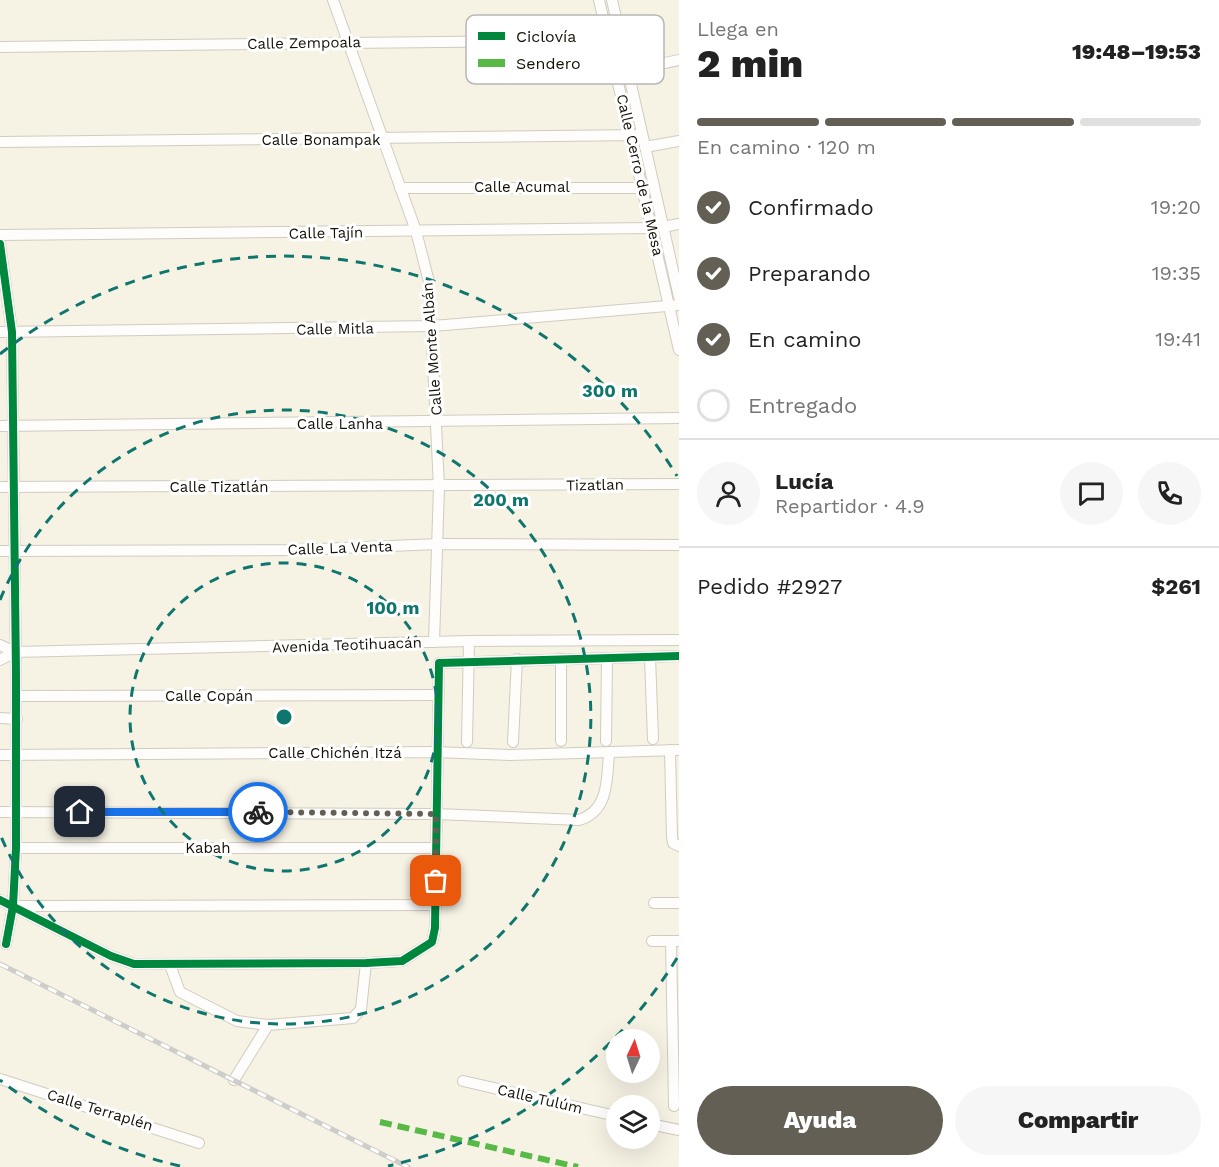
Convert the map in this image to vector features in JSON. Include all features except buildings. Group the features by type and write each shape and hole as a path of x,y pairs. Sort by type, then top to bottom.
{"street":[{"name":"Calle Monte Albán","path":"333,0 381,140 416,231 429,282 433,326 439,487 434,642"},
{"name":"Calle Cerro de la Mesa","path":"599,0 602,15"},
{"name":"Calle Cerro de la Mesa","path":"612,0 615,15"},
{"name":"Calle Zempoala","path":"0,47 466,41"},
{"path":"664,63 679,60"},
{"name":"Calle Cerro de la Mesa","path":"621,84 637,135 645,147 658,228 675,306 679,351"},
{"name":"Calle Cerro de la Mesa","path":"629,84 644,188 679,297"},
{"name":"Calle Bonampak","path":"0,142 381,140 637,135"},
{"path":"645,147 679,141"},
{"name":"Calle Acumal","path":"400,188 644,188"},
{"name":"Calle Tajín","path":"0,235 658,228 679,224"},
{"path":"0,244 12,332 17,719 16,848 13,906 6,944"},
{"name":"Calle Mitla","path":"0,332 433,326 675,306"},
{"name":"Calle Lanha","path":"0,426 437,423 679,418"},
{"name":"Tizatlan","path":"439,487 679,484"},
{"name":"Calle Tizatlán","path":"0,487 439,487"},
{"name":"Calle La Venta","path":"0,551 295,550 438,544 679,545"},
{"path":"644,640 653,739"},
{"name":"Avenida Teotihuacán","path":"15,652 469,641 679,640"},
{"path":"467,742 469,641"},
{"path":"0,645 15,652"},
{"path":"0,660 15,652"},
{"path":"0,900 111,956 134,964 402,961 432,942 436,905 436,752 439,663 469,660 679,656"},
{"path":"0,812 436,814 584,818 597,810 604,798 608,747 607,658"},
{"path":"513,742 517,659"},
{"path":"561,659 561,741"},
{"name":"Calle Copán","path":"16,696 437,695"},
{"path":"0,718 17,719"},
{"name":"Calle Chichén Itzá","path":"0,754 436,752 510,755 608,747 674,750"},
{"path":"674,750 672,837 673,843 679,846"},
{"name":"Kabah","path":"16,848 436,848"},
{"path":"654,903 679,903"},
{"path":"13,906 436,905"},
{"path":"652,941 675,941 674,1106"},
{"path":"170,965 177,989 185,996 229,1019 268,1025 352,1018 361,1009 366,963"},
{"path":"234,1080 268,1025"},
{"name":"Calle Terraplén","path":"0,1079 199,1143"},
{"name":"Calle Tulúm","path":"463,1081 606,1114"},
{"path":"660,1126 679,1130"}],"railway":[{"path":"0,964 408,1167"}],"marked path":[{"path":"380,1122 578,1167"}],"cycle path":[{"path":"0,244 12,332 16,674 16,848 13,906 6,944"},
{"path":"0,900 111,956 134,964 402,961 432,942 435,928 439,663 679,656"}],"way so far":[{"path":"258,812 436,814 436,881"}],"route":[{"path":"80,812 258,812"}]}
